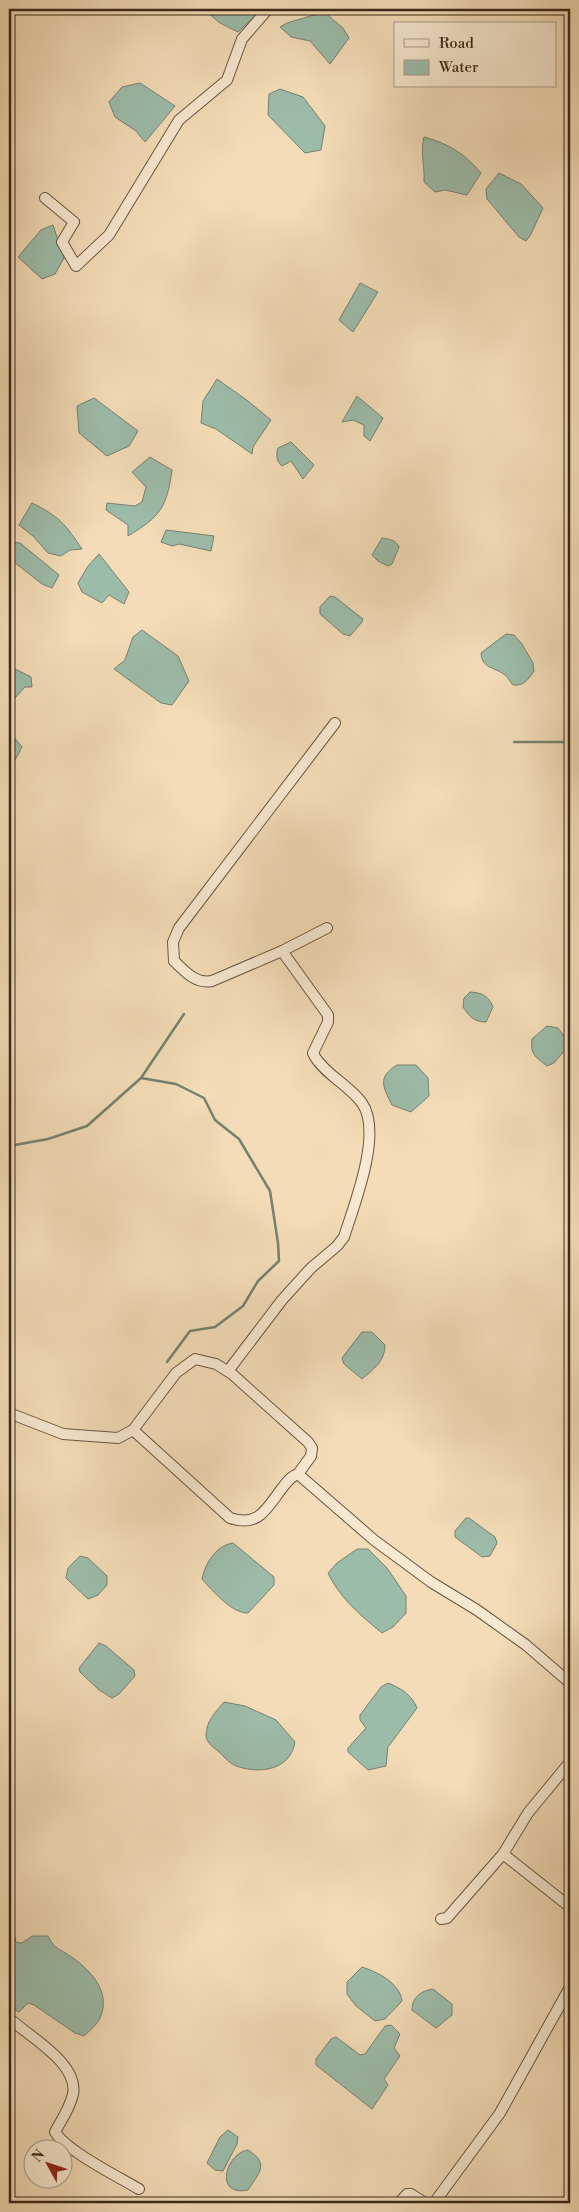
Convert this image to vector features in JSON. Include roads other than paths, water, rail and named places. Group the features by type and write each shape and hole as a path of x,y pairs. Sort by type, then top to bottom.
{"street":[{"path":"45,198 74,222 62,242 76,266 109,235 180,120 227,80 242,38 268,9"},
{"path":"327,928 282,951 212,982 204,983 195,980 174,961 173,942 179,928 334,724"},
{"path":"228,1371 282,1300 311,1268 337,1246 344,1237 367,1168 368,1119 362,1103 313,1053 328,1022 328,1016 282,951"},
{"path":"9,1413 63,1434 118,1438 133,1430 176,1373 196,1360 216,1364 228,1371 308,1442 312,1448 311,1456 298,1474 289,1480 259,1516 249,1522 241,1522 230,1518 133,1430"},
{"path":"298,1474 374,1540 431,1582 478,1610 512,1635 570,1683"},
{"path":"442,1919 447,1918 503,1854 528,1814 570,1762"},
{"path":"503,1854 570,1907"},
{"path":"434,2203 500,2113 570,1987"},
{"path":"9,2018 56,2057 71,2075 74,2092 68,2110 55,2132 59,2138 82,2155 139,2188"},
{"path":"399,2203 407,2194 411,2194 425,2203"}],"water":[{"path":"203,9 262,9 238,32 220,23"},
{"path":"324,12 343,28 349,38 330,64 310,41 291,37 280,27 287,23"},
{"path":"140,83 175,106 145,142 136,131 115,117 109,102 122,87"},
{"path":"280,89 303,97 325,126 321,150 305,153 268,115 269,94"},
{"path":"424,137 456,150 481,173 467,195 445,190 435,192 424,182 422,148"},
{"path":"499,173 521,184 543,208 526,241 519,237 487,199 486,189"},
{"path":"53,225 64,258 55,274 42,279 18,257 41,230"},
{"path":"360,283 378,292 353,332 339,320"},
{"path":"217,379 271,420 253,447 252,454 216,429 201,423 203,401"},
{"path":"357,396 383,418 370,441 364,436 364,425 353,420 342,422"},
{"path":"94,398 138,431 129,446 107,456 79,433 77,406"},
{"path":"291,442 314,465 303,479 291,461 282,466 278,460 278,448"},
{"path":"150,457 172,470 168,493 155,517 128,536 128,525 106,510 107,503 135,506 142,502 146,487 132,472"},
{"path":"32,503 61,522 82,549 70,550 61,556 48,553 33,536 19,525"},
{"path":"166,530 214,536 211,551 179,544 172,546 161,542"},
{"path":"382,538 394,541 399,547 392,564 388,566 378,561 372,555"},
{"path":"9,542 20,543 59,575 52,588 42,584 9,558"},
{"path":"99,554 129,592 124,604 109,595 102,603 82,592 78,583 88,566"},
{"path":"330,596 335,597 363,619 350,636 343,634 320,614 320,607"},
{"path":"142,630 178,656 189,681 172,705 161,703 114,669 125,660 133,637"},
{"path":"506,634 514,635 522,644 533,663 534,671 528,680 520,684 513,685 501,672 486,665 482,658 481,653"},
{"path":"15,669 31,677 32,687 25,687 14,699 9,697 9,687"},
{"path":"9,731 22,747 9,771"},
{"path":"470,992 484,995 491,1003 493,1007 486,1022 473,1018 463,1007 464,998"},
{"path":"547,1026 558,1028 570,1044 554,1063 547,1066 533,1052 532,1039"},
{"path":"397,1065 416,1065 428,1078 429,1096 411,1112 392,1105 384,1088 384,1078"},
{"path":"362,1332 372,1332 385,1345 385,1351 375,1368 362,1379 344,1364 342,1358"},
{"path":"466,1518 469,1518 495,1537 497,1543 490,1556 482,1557 455,1537 455,1531"},
{"path":"233,1543 274,1577 274,1585 248,1613 229,1605 202,1579 209,1561 217,1551 227,1544"},
{"path":"357,1549 368,1549 387,1568 406,1596 406,1613 393,1627 382,1633 344,1598 328,1573 337,1563"},
{"path":"80,1556 88,1558 107,1576 107,1585 98,1595 88,1599 66,1578 68,1568"},
{"path":"99,1643 106,1646 134,1670 135,1676 119,1694 112,1698 99,1690 80,1672 79,1668"},
{"path":"388,1683 406,1692 417,1708 388,1747 386,1766 368,1770 348,1752 348,1748 366,1728 360,1720 360,1715 381,1687"},
{"path":"224,1702 245,1706 276,1720 295,1742 292,1752 287,1759 272,1768 254,1770 236,1766 210,1745 206,1731 209,1722"},
{"path":"9,1934 16,1938 15,1942 22,1943 32,1936 48,1936 54,1945 83,1966 96,1981 101,1990 103,2008 99,2021 84,2036 75,2033 34,2005 28,2003 19,2012 9,2007"},
{"path":"362,1967 387,1979 400,1995 402,2001 385,2019 375,2021 356,2006 347,1994 347,1982"},
{"path":"433,1989 452,2004 452,2015 436,2028 412,2010 412,2005 418,1995"},
{"path":"391,2025 400,2034 394,2048 400,2056 384,2079 388,2085 372,2109 316,2065 316,2059 331,2039 336,2037 360,2055 365,2054 385,2026"},
{"path":"228,2130 238,2137 237,2144 223,2171 215,2170 207,2163 220,2137"},
{"path":"248,2150 255,2155 261,2164 259,2174 248,2190 237,2190 230,2187 227,2181 229,2166 234,2158"}],"waterway":[{"path":"514,742 570,742"},
{"path":"9,1146 48,1139 87,1126 141,1078 184,1014"},
{"path":"141,1078 176,1084 204,1098 215,1120 239,1139 270,1191 278,1243 279,1261 258,1281 243,1306 215,1327 190,1331 167,1362"}]}
